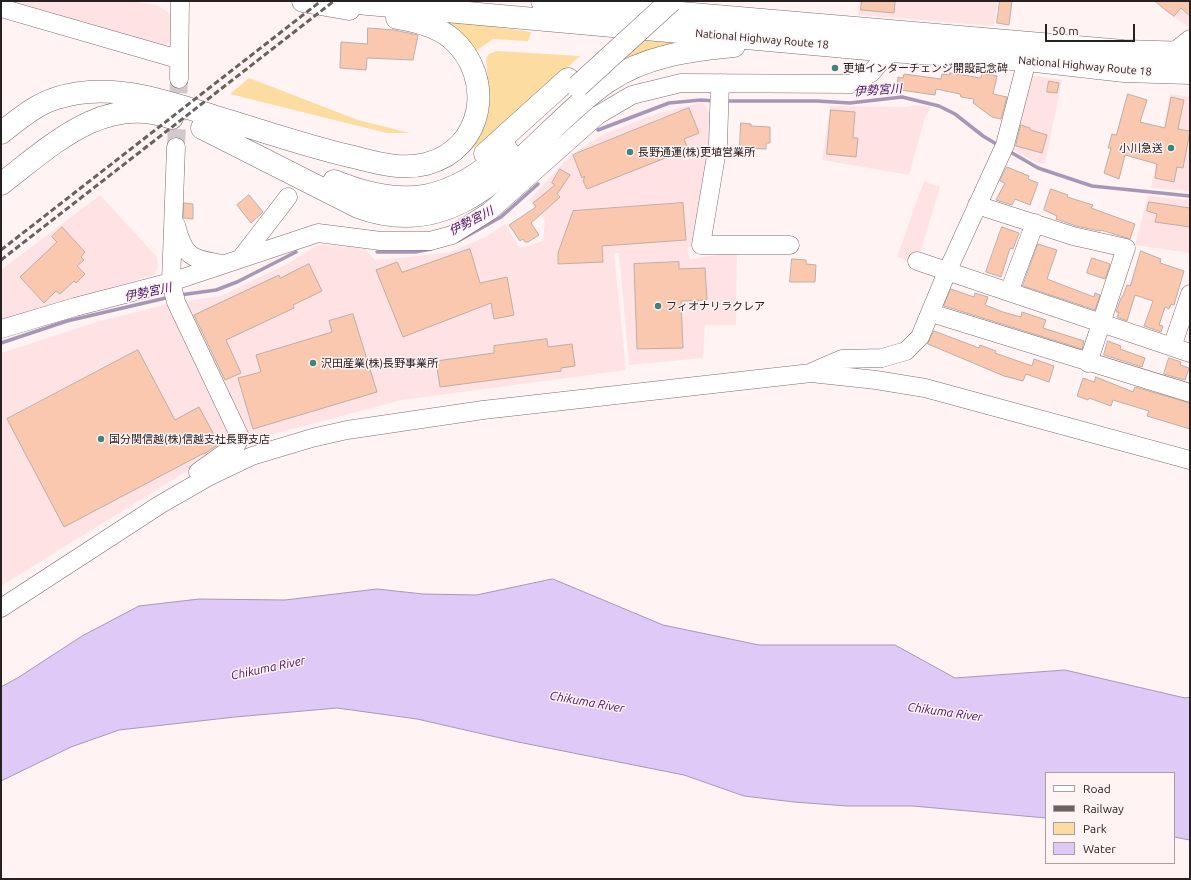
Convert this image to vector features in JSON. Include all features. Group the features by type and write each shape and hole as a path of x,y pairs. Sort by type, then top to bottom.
{"highway":[{"path":"1,133 38,106 56,98 78,92 100,91 158,99 336,152 397,167 428,163 442,158 464,139 472,127 477,115 479,100 478,86 475,72 469,59 451,38 439,30 408,20 303,1"},
{"name":"National Highway Route 18","path":"334,1 890,51 1027,60 1124,71 1182,73"},
{"name":"National Highway Route 18","path":"542,1 1123,51 1185,48"},
{"path":"636,1 729,17"},
{"path":"1,184 87,122 103,116 135,111 151,112 202,128 359,191 390,197 422,197 450,189 475,176 500,157 655,1"},
{"path":"179,105 348,174 381,184 411,186 440,180 468,168 672,1"},
{"path":"202,128 341,199 371,212 399,216 430,214 461,203 490,185 594,92 608,81 636,66 671,54 694,50 799,42"}],"street":[{"path":"179,80 178,59 180,1"},
{"path":"1,8 178,59"},
{"path":"1182,73 1185,48"},
{"path":"1,329 75,307 173,292 223,264 318,233 381,241 430,241 452,235 490,211 598,115 632,95 681,83 720,95 851,84 871,73 890,51"},
{"path":"810,373 842,359 882,358 906,352 920,337 947,272 1004,149 1027,60"},
{"path":"720,95 718,144 700,245 790,245"},
{"path":"169,499 185,482 237,444 240,437 173,292 173,212 176,147"},
{"path":"241,258 288,198"},
{"path":"977,205 1073,236 1126,248 1088,363"},
{"path":"173,212 181,243 186,251 199,259 223,264"},
{"path":"1009,292 1034,223"},
{"path":"917,261 1190,353"},
{"path":"1172,347 1190,294"},
{"path":"931,313 1088,363 1190,393"},
{"path":"1,608 169,499 208,477 252,456 312,438 347,430 483,410 810,373 876,380 925,388 1190,460"}],"shaded area":[{"path":"9,1 131,1 157,5 171,14 172,41 158,48"},
{"path":"859,1 998,1 994,26 858,15"},
{"path":"1163,1 1190,1 1190,28 1159,7"},
{"path":"1027,75 1062,80 1045,163 1038,163 1009,148"},
{"path":"1170,94 1190,97 1190,191 1151,188"},
{"path":"703,102 711,114 713,144 697,241 691,247 680,248 687,248 690,259 737,252 736,325 705,325 703,358 629,365 619,253 614,253 626,370 402,400 247,441 180,302 221,296 291,262 319,244 365,249 375,260 410,257 450,252 486,237 505,224 520,248 543,241 545,220 529,200 571,155 602,135 655,114"},
{"path":"915,105 931,107 925,117 909,175 822,160 830,106 906,107"},
{"path":"924,181 940,187 919,257 915,263 897,257"},
{"path":"100,195 157,257 158,266 154,275 40,308 1,323 1,270"},
{"path":"1148,196 1190,200 1190,253 1135,245"},
{"path":"172,303 234,431 229,445 1,586 1,353 100,321"}],"green space":[{"path":"431,21 469,23 531,32 528,41 493,39 472,54"},
{"path":"647,38 692,42 611,71"},
{"path":"497,51 580,56 500,129 469,151 487,111 488,80 486,59 489,54"},
{"path":"249,78 358,120 410,133 387,133 230,94"}],"water":[{"name":"Chikuma River","path":"553,579 663,625 759,645 895,645 955,678 1065,670 1185,698 1190,697 1190,840 1175,837 1175,772 1045,772 1045,818 913,806 847,806 794,802 744,796 684,775 518,742 417,719 337,708 235,717 119,730 71,747 1,781 1,687 82,636 139,606 199,599 285,600 377,589 423,594 476,595"}],"building":[{"path":"862,1 895,1 894,13 861,10"},
{"path":"1000,1 1012,1 1009,25 997,23"},
{"path":"1155,1 1190,1 1190,16 1181,8 1174,16"},
{"path":"368,28 394,30 418,35 413,60 367,58 366,70 340,68 341,42 367,44"},
{"path":"950,73 981,78 982,73 997,76 993,94 1007,97 1001,119 992,117 973,103 974,99 961,97 960,94 936,89 935,95 901,90 897,88 898,77 903,78 904,74 941,79 942,74 949,75"},
{"path":"1049,81 1059,83 1057,93 1047,92"},
{"path":"1128,94 1147,100 1140,122 1165,128 1171,97 1184,100 1178,129 1190,131 1183,168 1177,167 1174,182 1155,178 1157,164 1125,155 1119,179 1104,173 1111,148 1108,148 1112,134 1116,135"},
{"name":"長野通運(株)更埴営業所","path":"689,108 699,133 684,139 688,149 587,189 583,181 585,176 582,178 573,155"},
{"path":"831,110 855,112 853,138 858,138 856,157 827,154"},
{"path":"741,123 751,124 751,126 770,127 770,143 766,143 766,149 740,148"},
{"path":"1021,125 1030,128 1030,130 1047,135 1042,153 1016,146"},
{"path":"1007,167 1029,176 1028,179 1038,183 1030,205 1015,199 1012,205 996,200 1005,183 1000,181"},
{"path":"560,169 570,175 557,194 560,197 531,223 539,235 528,242 525,242 523,239 520,241 509,225 536,207 533,203 555,185 552,183"},
{"path":"1051,189 1068,195 1067,197 1093,205 1091,208 1135,224 1130,239 1101,230 1076,226 1056,219 1057,216 1044,210"},
{"path":"249,195 263,212 251,223 237,205"},
{"path":"1149,202 1190,208 1190,227 1155,222 1157,214 1147,211"},
{"path":"184,203 193,204 193,219 184,218"},
{"path":"683,203 686,240 602,246 603,262 558,264 558,253 573,211"},
{"path":"62,227 85,252 81,257 84,260 77,266 85,274 76,283 74,281 60,294 56,291 44,303 20,277 57,242 52,237"},
{"path":"1002,227 1019,233 1013,249 1010,248 1001,277 986,272"},
{"path":"1038,244 1057,250 1047,279 1094,297 1095,293 1100,295 1095,310 1023,286"},
{"path":"470,249 480,283 507,277 514,315 494,319 491,303 403,337 376,270 397,262 402,272"},
{"path":"1141,251 1161,259 1160,263 1184,271 1174,305 1171,304 1169,309 1165,307 1159,325 1163,326 1161,332 1144,326 1153,301 1135,295 1127,321 1117,317 1119,312 1116,312 1121,298 1127,285 1130,286"},
{"path":"1092,258 1110,264 1105,279 1087,273"},
{"path":"792,259 806,260 806,264 816,265 815,282 790,282"},
{"name":"フィオナリラクレア","path":"679,262 679,269 705,268 707,300 681,301 683,348 637,349 634,264"},
{"path":"309,264 322,291 293,305 294,308 226,340 241,373 225,380 194,315 279,275 280,278"},
{"path":"951,289 974,297 975,293 988,297 985,305 1003,312 1021,317 1022,312 1046,320 1043,328 1084,341 1082,349 944,306"},
{"name":"沢田産業(株)長野事業所","path":"353,314 377,392 253,429 238,378 261,372 256,355 332,332 329,321"},
{"path":"934,331 979,348 980,345 996,351 995,353 1032,366 1034,359 1054,366 1049,382 1026,374 1023,381 1004,376 928,344"},
{"path":"547,339 548,347 572,344 575,366 561,368 561,371 440,387 436,361 494,353 494,346"},
{"path":"1108,341 1121,346 1120,349 1145,358 1142,367 1104,355"},
{"name":"国分関信越(株)信越支社長野支店","path":"138,350 175,420 199,407 219,444 204,454 64,527 7,419"},
{"path":"1169,358 1181,362 1180,365 1189,368 1185,380 1164,374"},
{"path":"1096,377 1133,392 1135,387 1190,403 1190,429 1147,416 1149,411 1113,400 1111,406 1089,398 1088,400 1077,396 1083,378 1094,382"}],"waterway":[{"name":"伊勢宮川","path":"724,101 817,101 850,103 902,97 939,106 955,114 983,136 998,145"},
{"name":"伊勢宮川","path":"598,130 669,103 701,100 714,101"},
{"name":"伊勢宮川","path":"1007,150 1038,168 1092,186 1190,196"},
{"name":"伊勢宮川","path":"458,241 501,217 538,184"},
{"name":"伊勢宮川","path":"377,252 415,252 431,249"},
{"name":"伊勢宮川","path":"180,295 216,290 237,282 296,252"},
{"name":"伊勢宮川","path":"1,343 67,321 170,297"}],"tunnel":[{"path":"176,147 179,79"}],"railway":[{"path":"1,250 321,1"},
{"path":"1,260 334,1"}],"place":[{"name":"更埴インターチェンジ開設記念碑","path":"835,68"},
{"name":"小川急送","path":"1171,148"},
{"name":"長野通運(株)更埴営業所","path":"630,152"},
{"name":"フィオナリラクレア","path":"658,306"},
{"name":"沢田産業(株)長野事業所","path":"313,363"},
{"name":"国分関信越(株)信越支社長野支店","path":"101,439"}]}
